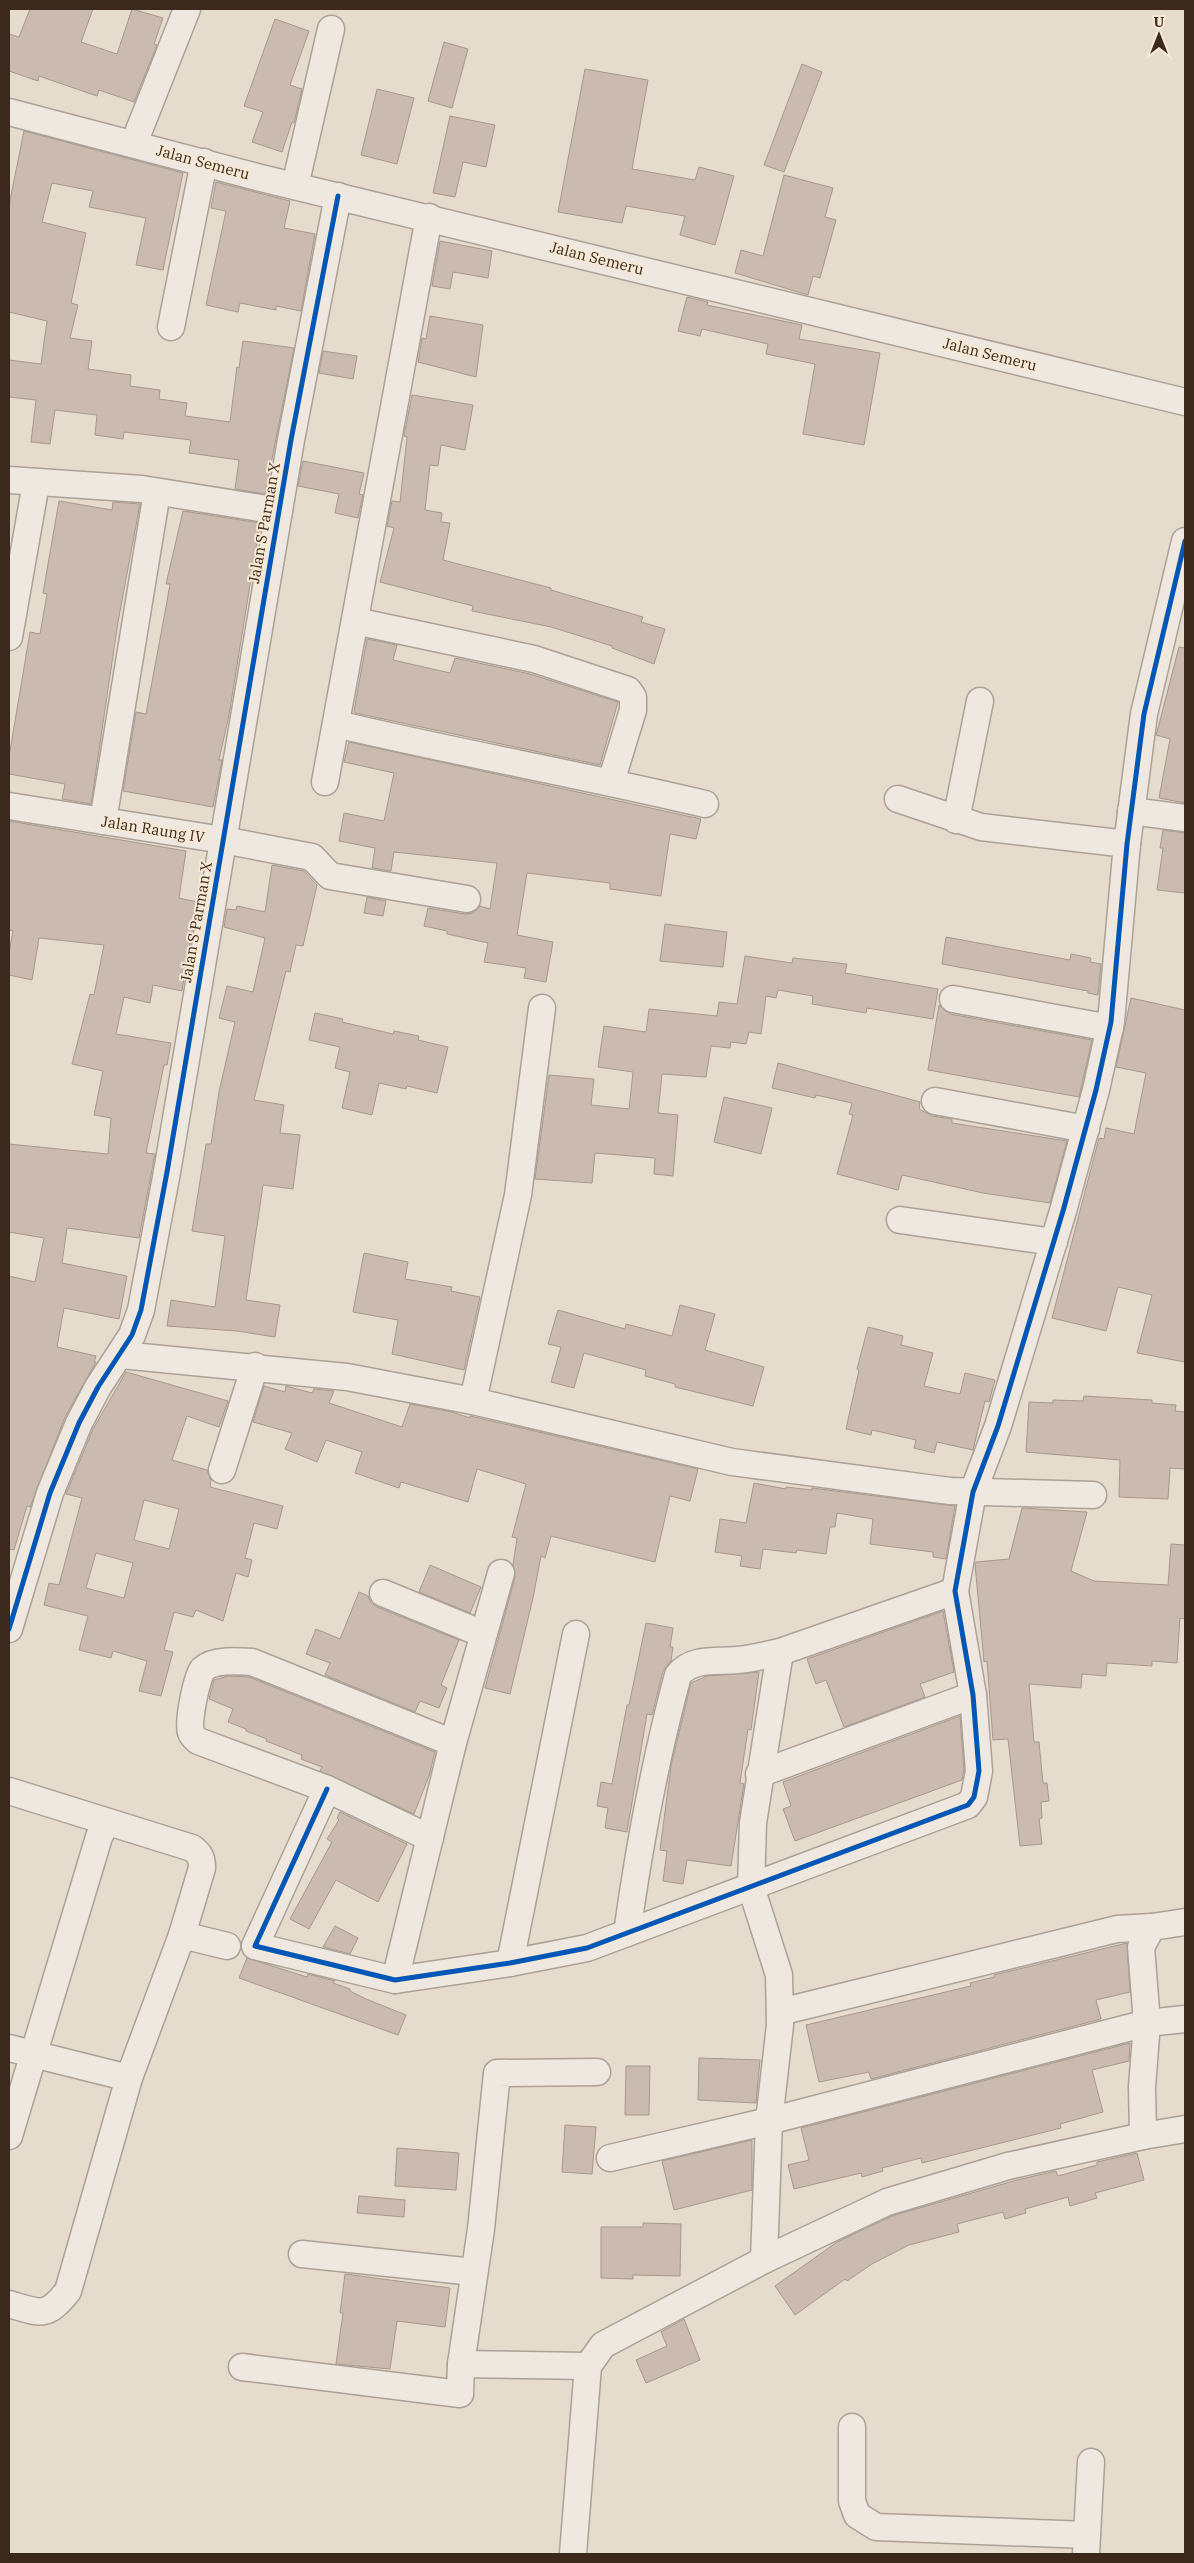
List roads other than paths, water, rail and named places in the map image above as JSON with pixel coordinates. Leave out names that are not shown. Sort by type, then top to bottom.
[{"type":"street","points":[[134,143],[187,9]]},
{"type":"street","points":[[296,186],[331,29]]},
{"type":"street","name":"Jalan Semeru","points":[[9,112],[296,186],[1185,402]]},
{"type":"street","points":[[170,327],[204,162]]},
{"type":"street","name":"Jalan S Parman X","points":[[9,1629],[54,1484],[79,1423],[98,1387],[121,1355],[132,1335],[141,1310],[167,1172],[279,512],[338,196]]},
{"type":"street","points":[[325,782],[428,218]]},
{"type":"street","points":[[9,480],[106,486],[158,492],[279,512]]},
{"type":"street","points":[[9,637],[36,482]]},
{"type":"street","points":[[102,821],[158,492]]},
{"type":"street","points":[[327,1789],[255,1946],[396,1980],[510,1963],[587,1948],[971,1803],[978,1786],[979,1770],[972,1695],[955,1591],[973,1492],[998,1426],[1054,1242],[1086,1129],[1110,1028],[1127,844],[1144,714],[1185,541]]},
{"type":"street","points":[[355,622],[534,659],[628,690],[633,698],[633,710],[611,782]]},
{"type":"street","points":[[956,820],[980,701]]},
{"type":"street","points":[[336,724],[446,750],[611,782],[705,804]]},
{"type":"street","points":[[898,799],[956,820],[1006,831],[1127,844]]},
{"type":"street","name":"Jalan Raung IV","points":[[9,806],[223,840],[312,857],[330,876],[467,899]]},
{"type":"street","points":[[1131,811],[1185,818]]},
{"type":"street","points":[[953,999],[1110,1028]]},
{"type":"street","points":[[473,1401],[518,1195],[542,1008]]},
{"type":"street","points":[[935,1101],[1086,1129]]},
{"type":"street","points":[[900,1220],[1054,1242]]},
{"type":"street","points":[[121,1355],[255,1366],[347,1377],[473,1401],[732,1462],[973,1492],[1093,1495]]},
{"type":"street","points":[[222,1470],[255,1366]]},
{"type":"street","points":[[396,1980],[453,1743],[501,1573]]},
{"type":"street","points":[[626,1933],[638,1857],[678,1675],[684,1667],[694,1663],[755,1658],[780,1652],[955,1591]]},
{"type":"street","points":[[383,1593],[484,1634]]},
{"type":"street","points":[[510,1963],[576,1634]]},
{"type":"street","points":[[764,2260],[769,2121],[780,2012],[779,1975],[751,1887],[753,1823],[759,1774],[780,1652]]},
{"type":"street","points":[[430,1838],[327,1789],[194,1737],[190,1731],[190,1720],[200,1675],[204,1668],[211,1664],[239,1660],[252,1662],[453,1743]]},
{"type":"street","points":[[759,1774],[972,1695]]},
{"type":"street","points":[[9,1791],[192,1848],[200,1854],[202,1868],[182,1935],[129,2078],[68,2291],[54,2308],[38,2313],[9,2304]]},
{"type":"street","points":[[9,2136],[99,1837],[106,1822]]},
{"type":"street","points":[[780,2012],[1117,1929],[1152,1927],[1185,1922]]},
{"type":"street","points":[[1143,2136],[1142,2087],[1147,2023],[1141,1947],[1152,1927]]},
{"type":"street","points":[[182,1935],[228,1946]]},
{"type":"street","points":[[610,2158],[769,2121],[1147,2023],[1185,2019]]},
{"type":"street","points":[[9,2048],[129,2078]]},
{"type":"street","points":[[242,2367],[460,2394],[461,2364],[481,2229],[496,2073],[597,2072]]},
{"type":"street","points":[[573,2554],[588,2366],[604,2345],[764,2260],[887,2202],[1008,2166],[1143,2136],[1185,2129]]},
{"type":"street","points":[[302,2254],[474,2272]]},
{"type":"street","points":[[461,2364],[588,2366]]},
{"type":"street","points":[[852,2427],[852,2501],[857,2515],[876,2527],[1087,2545],[1091,2462]]}]
